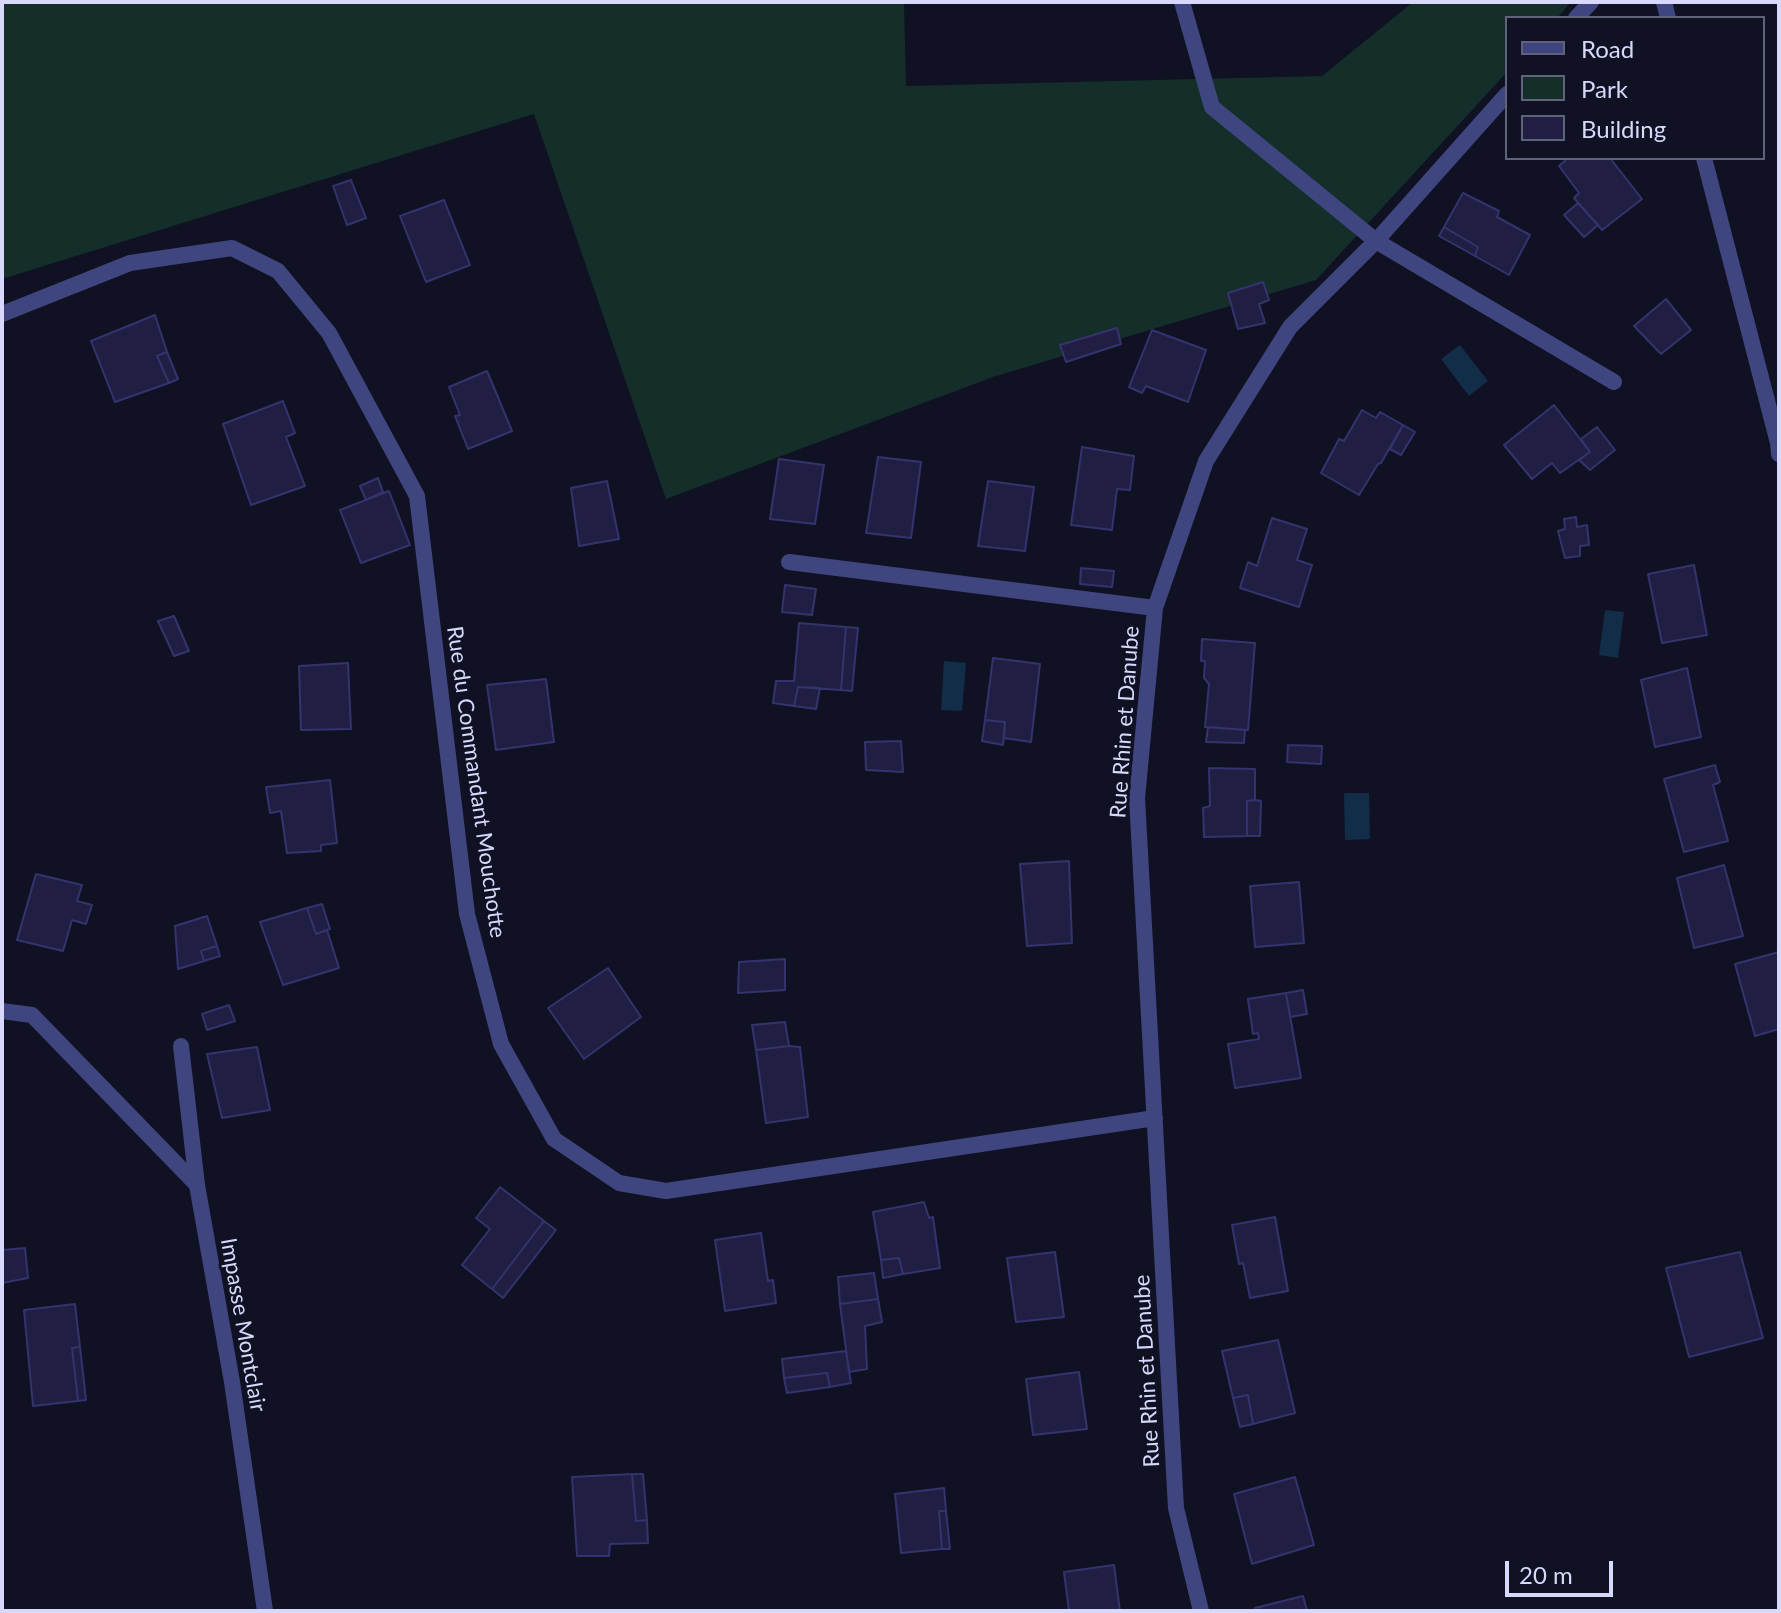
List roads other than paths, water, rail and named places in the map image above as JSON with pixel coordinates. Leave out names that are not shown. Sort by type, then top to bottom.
[{"type":"street","points":[[1182,2],[1212,107],[1376,241],[1614,382]]},
{"type":"street","name":"Rue Rhin et Danube","points":[[1201,1611],[1176,1508],[1137,798],[1155,608],[1206,461],[1290,327],[1376,241],[1505,96]]},
{"type":"street","points":[[1705,160],[1779,454]]},
{"type":"street","name":"Rue du Commandant Mouchotte","points":[[2,314],[130,263],[232,248],[278,271],[329,333],[417,496],[467,914],[501,1044],[554,1139],[619,1183],[666,1191],[1155,1118]]},
{"type":"street","points":[[789,562],[1155,608]]},
{"type":"street","points":[[2,1011],[32,1015],[197,1185]]},
{"type":"street","name":"Impasse Montclair","points":[[181,1046],[197,1185],[232,1382],[265,1611]]},
{"type":"water","points":[[1460,345],[1488,381],[1469,396],[1441,359]]},
{"type":"water","points":[[1605,610],[1624,612],[1618,658],[1599,655]]},
{"type":"water","points":[[944,661],[966,663],[962,711],[941,710]]},
{"type":"water","points":[[1344,793],[1369,793],[1370,839],[1345,840]]}]
